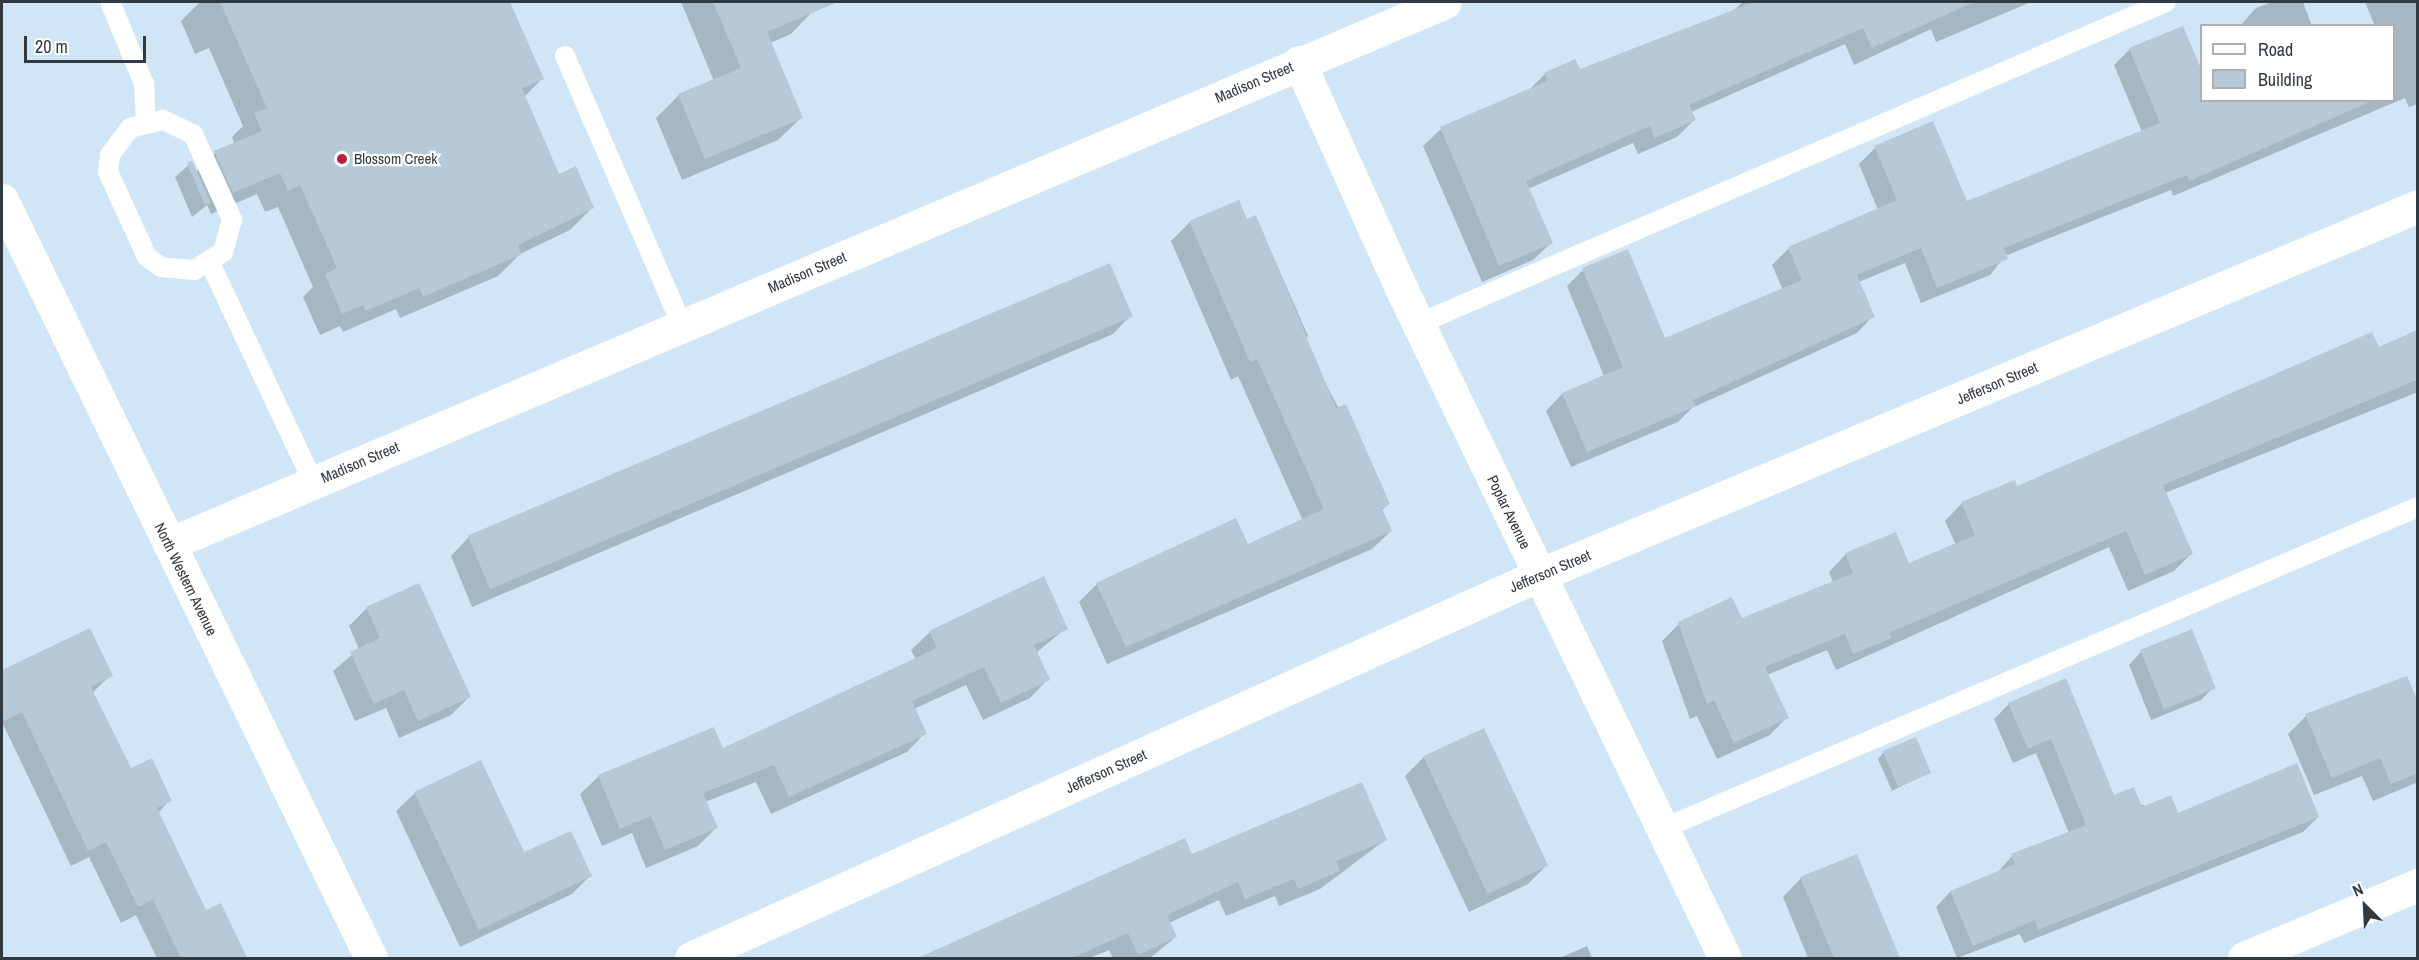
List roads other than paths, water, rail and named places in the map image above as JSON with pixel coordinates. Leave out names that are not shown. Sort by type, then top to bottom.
[{"type":"street","name":"Madison Street","points":[[169,544],[1299,62],[1445,2]]},
{"type":"street","name":"Poplar Avenue","points":[[1299,62],[1418,324],[1725,958]]},
{"type":"street","name":"North Western Avenue","points":[[2,200],[371,958]]},
{"type":"street","name":"Jefferson Street","points":[[691,958],[1539,575],[2418,206]]},
{"type":"street","points":[[2244,958],[2418,885]]},
{"type":"lane","points":[[1418,324],[2166,2]]},
{"type":"lane","points":[[111,4],[144,84],[146,121]]},
{"type":"lane","points":[[565,56],[682,325]]},
{"type":"lane","points":[[146,121],[171,122],[193,134],[215,177],[232,219],[226,244],[210,263],[194,270],[161,267],[147,256],[125,216],[108,172],[110,155],[130,128],[146,121]]},
{"type":"lane","points":[[210,263],[313,482]]},
{"type":"lane","points":[[1662,829],[2418,507]]},
{"type":"place","name":"Blossom Creek","points":[[342,159]]}]
